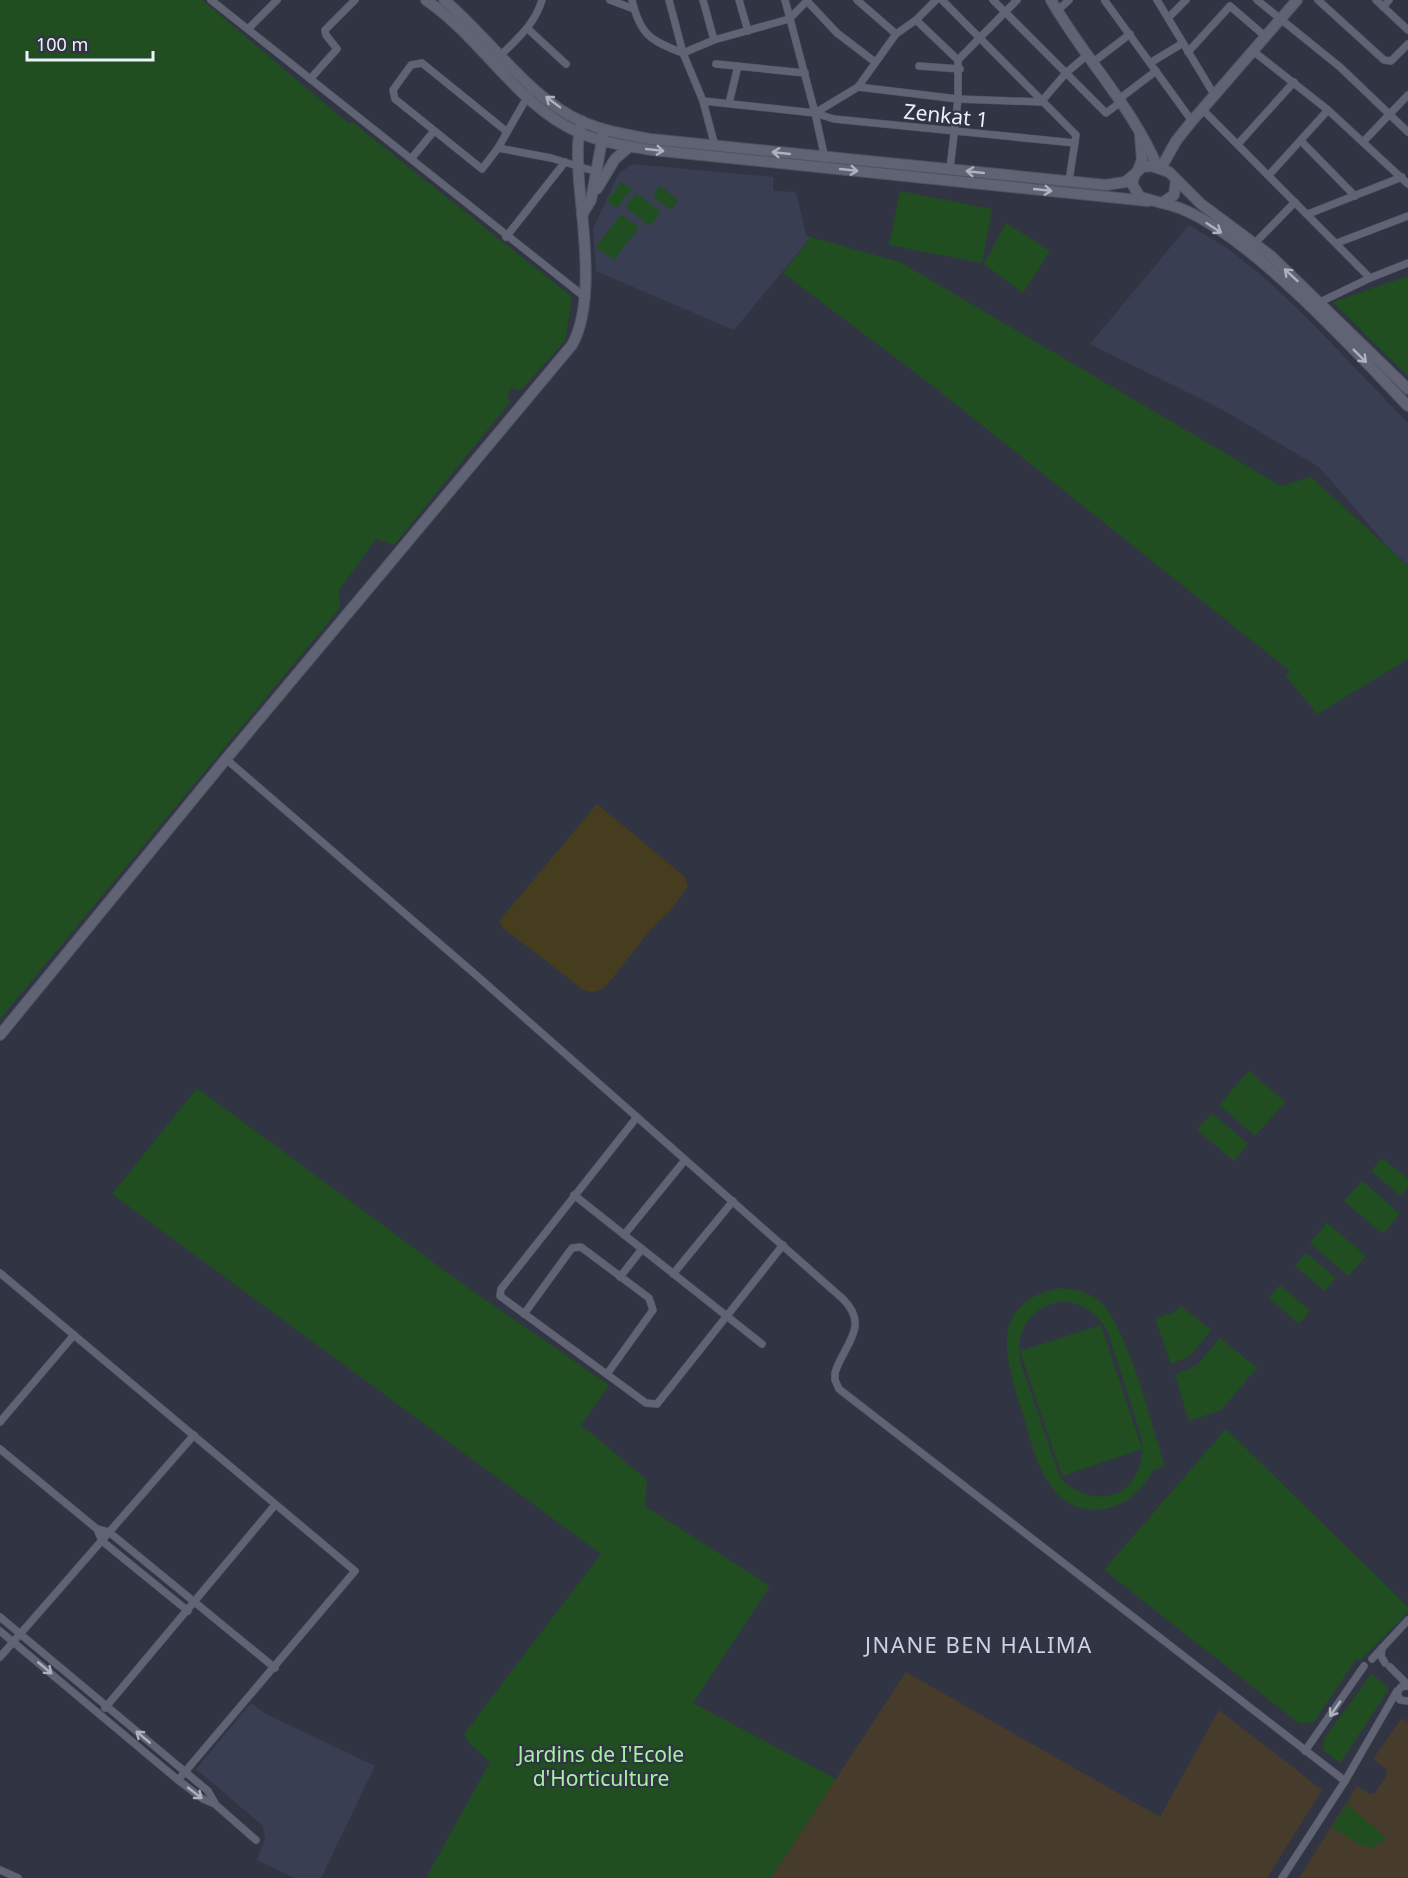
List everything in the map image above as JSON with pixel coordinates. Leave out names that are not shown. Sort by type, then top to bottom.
[{"type":"main road","points":[[426,0],[530,92],[580,127],[629,147],[1116,184],[1129,179],[1147,166],[1159,168],[1174,178],[1201,204],[1256,243],[1388,376],[1408,389]]},
{"type":"main road","points":[[444,0],[501,54],[530,92]]},
{"type":"main road","points":[[1051,0],[1089,60],[1139,128],[1159,168]]},
{"type":"main road","points":[[1159,168],[1192,121],[1298,0]]},
{"type":"main road","points":[[0,1035],[226,759],[572,345],[581,327],[586,298],[578,166],[580,127]]},
{"type":"main road","points":[[1139,128],[1142,160],[1136,172],[1133,189],[1148,201]]},
{"type":"main road","points":[[603,135],[715,146],[826,162],[1162,203],[1183,208],[1246,249],[1315,304]]},
{"type":"main road","points":[[582,216],[601,173],[603,135]]},
{"type":"main road","points":[[1146,139],[1160,146],[1176,141]]},
{"type":"main road","points":[[1162,203],[1174,195],[1176,141]]},
{"type":"main road","points":[[601,173],[629,147]]},
{"type":"main road","points":[[1388,376],[1408,406]]},
{"type":"street","points":[[248,29],[277,0]]},
{"type":"street","points":[[311,78],[338,49],[326,35],[325,30],[355,0]]},
{"type":"street","points":[[501,54],[528,29],[538,13],[542,0]]},
{"type":"street","points":[[610,0],[634,9]]},
{"type":"street","points":[[632,0],[641,27],[649,38],[683,52],[714,40],[789,19],[808,0],[837,33],[875,63]]},
{"type":"street","points":[[669,0],[683,52],[703,100],[715,146]]},
{"type":"street","points":[[704,0],[714,40]]},
{"type":"street","points":[[739,0],[748,31]]},
{"type":"street","points":[[785,0],[826,162]]},
{"type":"street","points":[[857,0],[896,34]]},
{"type":"street","points":[[815,113],[858,87],[896,34],[916,20],[936,0]]},
{"type":"street","points":[[993,0],[1106,113],[1156,71]]},
{"type":"street","points":[[958,60],[1017,0]]},
{"type":"street","points":[[1057,11],[1069,0]]},
{"type":"street","points":[[1157,0],[1215,96]]},
{"type":"street","points":[[1168,18],[1186,0]]},
{"type":"street","points":[[1257,0],[1280,21],[1340,67],[1408,132]]},
{"type":"street","points":[[1318,0],[1384,60],[1392,61],[1408,44]]},
{"type":"street","points":[[1376,0],[1408,30]]},
{"type":"street","points":[[1383,7],[1389,0]]},
{"type":"street","points":[[215,1],[506,237],[586,298]]},
{"type":"street","points":[[946,1],[1041,102],[1076,135],[1070,181]]},
{"type":"street","points":[[1106,1],[1192,121]]},
{"type":"street","points":[[1188,52],[1230,6],[1266,37]]},
{"type":"street","points":[[916,20],[958,60],[960,69],[958,99],[950,170]]},
{"type":"street","points":[[528,29],[566,64]]},
{"type":"street","points":[[1041,102],[1066,73],[1130,34]]},
{"type":"street","points":[[1150,63],[1183,43]]},
{"type":"street","points":[[1254,51],[1328,110],[1408,184]]},
{"type":"street","points":[[506,130],[422,63],[416,63],[393,90],[392,95],[482,169],[498,148],[506,130],[530,92]]},
{"type":"street","points":[[716,64],[805,73]]},
{"type":"street","points":[[729,103],[738,66]]},
{"type":"street","points":[[919,66],[960,69]]},
{"type":"street","points":[[1238,144],[1294,82]]},
{"type":"street","points":[[858,87],[958,99],[1041,102]]},
{"type":"street","points":[[1363,142],[1408,95]]},
{"type":"street","name":"Zenkat 1","points":[[703,100],[815,113],[834,119],[955,133],[1075,143]]},
{"type":"street","points":[[1203,110],[1370,278]]},
{"type":"street","points":[[1269,175],[1328,110]]},
{"type":"street","points":[[411,159],[434,131]]},
{"type":"street","points":[[1301,141],[1355,196]]},
{"type":"street","points":[[498,148],[566,162],[601,173]]},
{"type":"street","points":[[506,237],[566,162]]},
{"type":"street","points":[[1308,214],[1402,177]]},
{"type":"street","points":[[1256,243],[1295,202]]},
{"type":"street","points":[[1337,243],[1408,216]]},
{"type":"street","points":[[1315,304],[1408,263]]},
{"type":"street","points":[[226,759],[843,1299],[855,1316],[852,1338],[835,1372],[835,1380],[839,1389],[1345,1781]]},
{"type":"street","points":[[637,1118],[501,1289],[500,1296],[646,1403],[657,1404],[783,1245]]},
{"type":"street","points":[[624,1235],[685,1160]]},
{"type":"street","points":[[574,1196],[726,1318],[762,1344]]},
{"type":"street","points":[[673,1274],[733,1202]]},
{"type":"street","points":[[524,1314],[575,1247],[581,1247],[649,1298],[653,1310],[607,1374]]},
{"type":"street","points":[[620,1277],[642,1250]]},
{"type":"street","points":[[0,1273],[355,1571],[178,1780]]},
{"type":"street","points":[[0,1422],[74,1335]]},
{"type":"street","points":[[0,1657],[194,1436]]},
{"type":"street","points":[[0,1449],[97,1529],[109,1532],[275,1668]]},
{"type":"street","points":[[100,1714],[275,1505]]},
{"type":"street","points":[[97,1529],[102,1541],[188,1611]]},
{"type":"street","points":[[0,1617],[208,1791],[216,1805]]},
{"type":"street","points":[[1372,1659],[1408,1620]]},
{"type":"street","points":[[10,1625],[1,1634],[178,1780],[203,1799],[216,1805],[256,1840]]},
{"type":"street","points":[[1383,1646],[1381,1656],[1408,1686]]},
{"type":"street","points":[[1305,1751],[1364,1666]]},
{"type":"street","points":[[1282,1878],[1345,1781],[1397,1691],[1401,1687],[1408,1686]]},
{"type":"street","points":[[1386,1713],[1406,1702],[1397,1696],[1397,1691]]},
{"type":"street","points":[[0,1870],[18,1878]]},
{"type":"shaded area","points":[[633,164],[773,177],[773,191],[796,192],[806,235],[811,237],[734,330],[596,271],[593,229],[619,173]]},
{"type":"shaded area","points":[[1189,225],[1227,248],[1266,279],[1408,423],[1408,565],[1390,549],[1319,467],[1223,410],[1090,344]]},
{"type":"shaded area","points":[[906,1672],[1160,1817],[1219,1710],[1322,1790],[1267,1878],[771,1878]]},
{"type":"shaded area","points":[[251,1703],[266,1714],[375,1766],[321,1878],[294,1878],[257,1860],[265,1840],[263,1826],[196,1769]]},
{"type":"shaded area","points":[[1402,1718],[1408,1722],[1408,1878],[1299,1878],[1357,1786],[1369,1794],[1375,1793],[1387,1775],[1387,1770],[1373,1759]]},
{"type":"green space","points":[[0,0],[202,0],[349,124],[352,122],[572,297],[565,341],[520,391],[512,388],[507,394],[510,402],[394,545],[376,539],[339,590],[340,608],[0,1019]]},
{"type":"green space","points":[[621,182],[632,189],[617,208],[607,201]]},
{"type":"green space","points":[[660,186],[678,200],[671,210],[652,196]]},
{"type":"green space","points":[[900,191],[992,209],[982,263],[889,245]]},
{"type":"green space","points":[[636,193],[661,212],[650,226],[625,207]]},
{"type":"green space","points":[[621,214],[639,227],[614,260],[596,247]]},
{"type":"green space","points":[[1006,223],[1050,251],[1023,293],[984,264]]},
{"type":"green space","points":[[811,237],[900,262],[1281,486],[1311,477],[1408,566],[1408,659],[1317,714],[1286,676],[1290,671],[938,390],[783,273]]},
{"type":"green space","points":[[1408,276],[1408,376],[1333,302]]},
{"type":"green space","points":[[1249,1071],[1285,1102],[1255,1136],[1219,1105]]},
{"type":"green space","name":"Jardins de I'Ecole d'Horticulture","points":[[197,1088],[464,1285],[609,1385],[581,1425],[647,1480],[645,1506],[770,1586],[693,1703],[836,1779],[771,1878],[426,1878],[490,1762],[470,1744],[464,1734],[601,1554],[112,1194]]},
{"type":"green space","points":[[1212,1113],[1248,1144],[1234,1161],[1197,1130]]},
{"type":"green space","points":[[1382,1158],[1408,1179],[1408,1188],[1401,1196],[1371,1171]]},
{"type":"green space","points":[[1362,1181],[1400,1214],[1383,1234],[1344,1201]]},
{"type":"green space","points":[[1327,1223],[1366,1256],[1348,1276],[1310,1243]]},
{"type":"green space","points":[[1306,1253],[1336,1278],[1325,1291],[1295,1266]]},
{"type":"green space","points":[[1280,1285],[1310,1311],[1299,1324],[1269,1298]]},
{"type":"green space","points":[[1063,1288],[1094,1297],[1109,1312],[1129,1352],[1165,1466],[1153,1470],[1131,1497],[1118,1505],[1088,1510],[1074,1505],[1060,1496],[1048,1482],[1036,1458],[1011,1373],[1007,1354],[1007,1335],[1012,1319],[1022,1305],[1038,1295]],"holes":[[[1064,1301],[1090,1311],[1108,1332],[1141,1436],[1142,1455],[1138,1471],[1130,1483],[1119,1492],[1105,1496],[1075,1490],[1060,1478],[1020,1361],[1020,1338],[1028,1320],[1034,1313],[1052,1304]]]},
{"type":"green space","points":[[1181,1306],[1211,1330],[1190,1356],[1171,1364],[1155,1318],[1174,1312]]},
{"type":"green space","points":[[1101,1325],[1142,1449],[1062,1476],[1020,1351]]},
{"type":"green space","points":[[1220,1338],[1257,1368],[1221,1410],[1189,1421],[1175,1375],[1197,1365]]},
{"type":"green space","points":[[1226,1429],[1408,1607],[1408,1612],[1360,1660],[1356,1659],[1314,1722],[1300,1724],[1104,1570]]},
{"type":"green space","points":[[1372,1673],[1389,1689],[1340,1763],[1323,1750],[1324,1739]]},
{"type":"green space","points":[[1352,1795],[1348,1805],[1386,1838],[1383,1843],[1379,1841],[1374,1850],[1367,1845],[1364,1847],[1332,1828]]},
{"type":"sand","points":[[597,804],[684,876],[688,886],[670,911],[651,929],[607,985],[592,992],[582,989],[503,928],[499,921]]},
{"type":"district","name":"JNANE BEN HALIMA","points":[[979,1644]]}]
